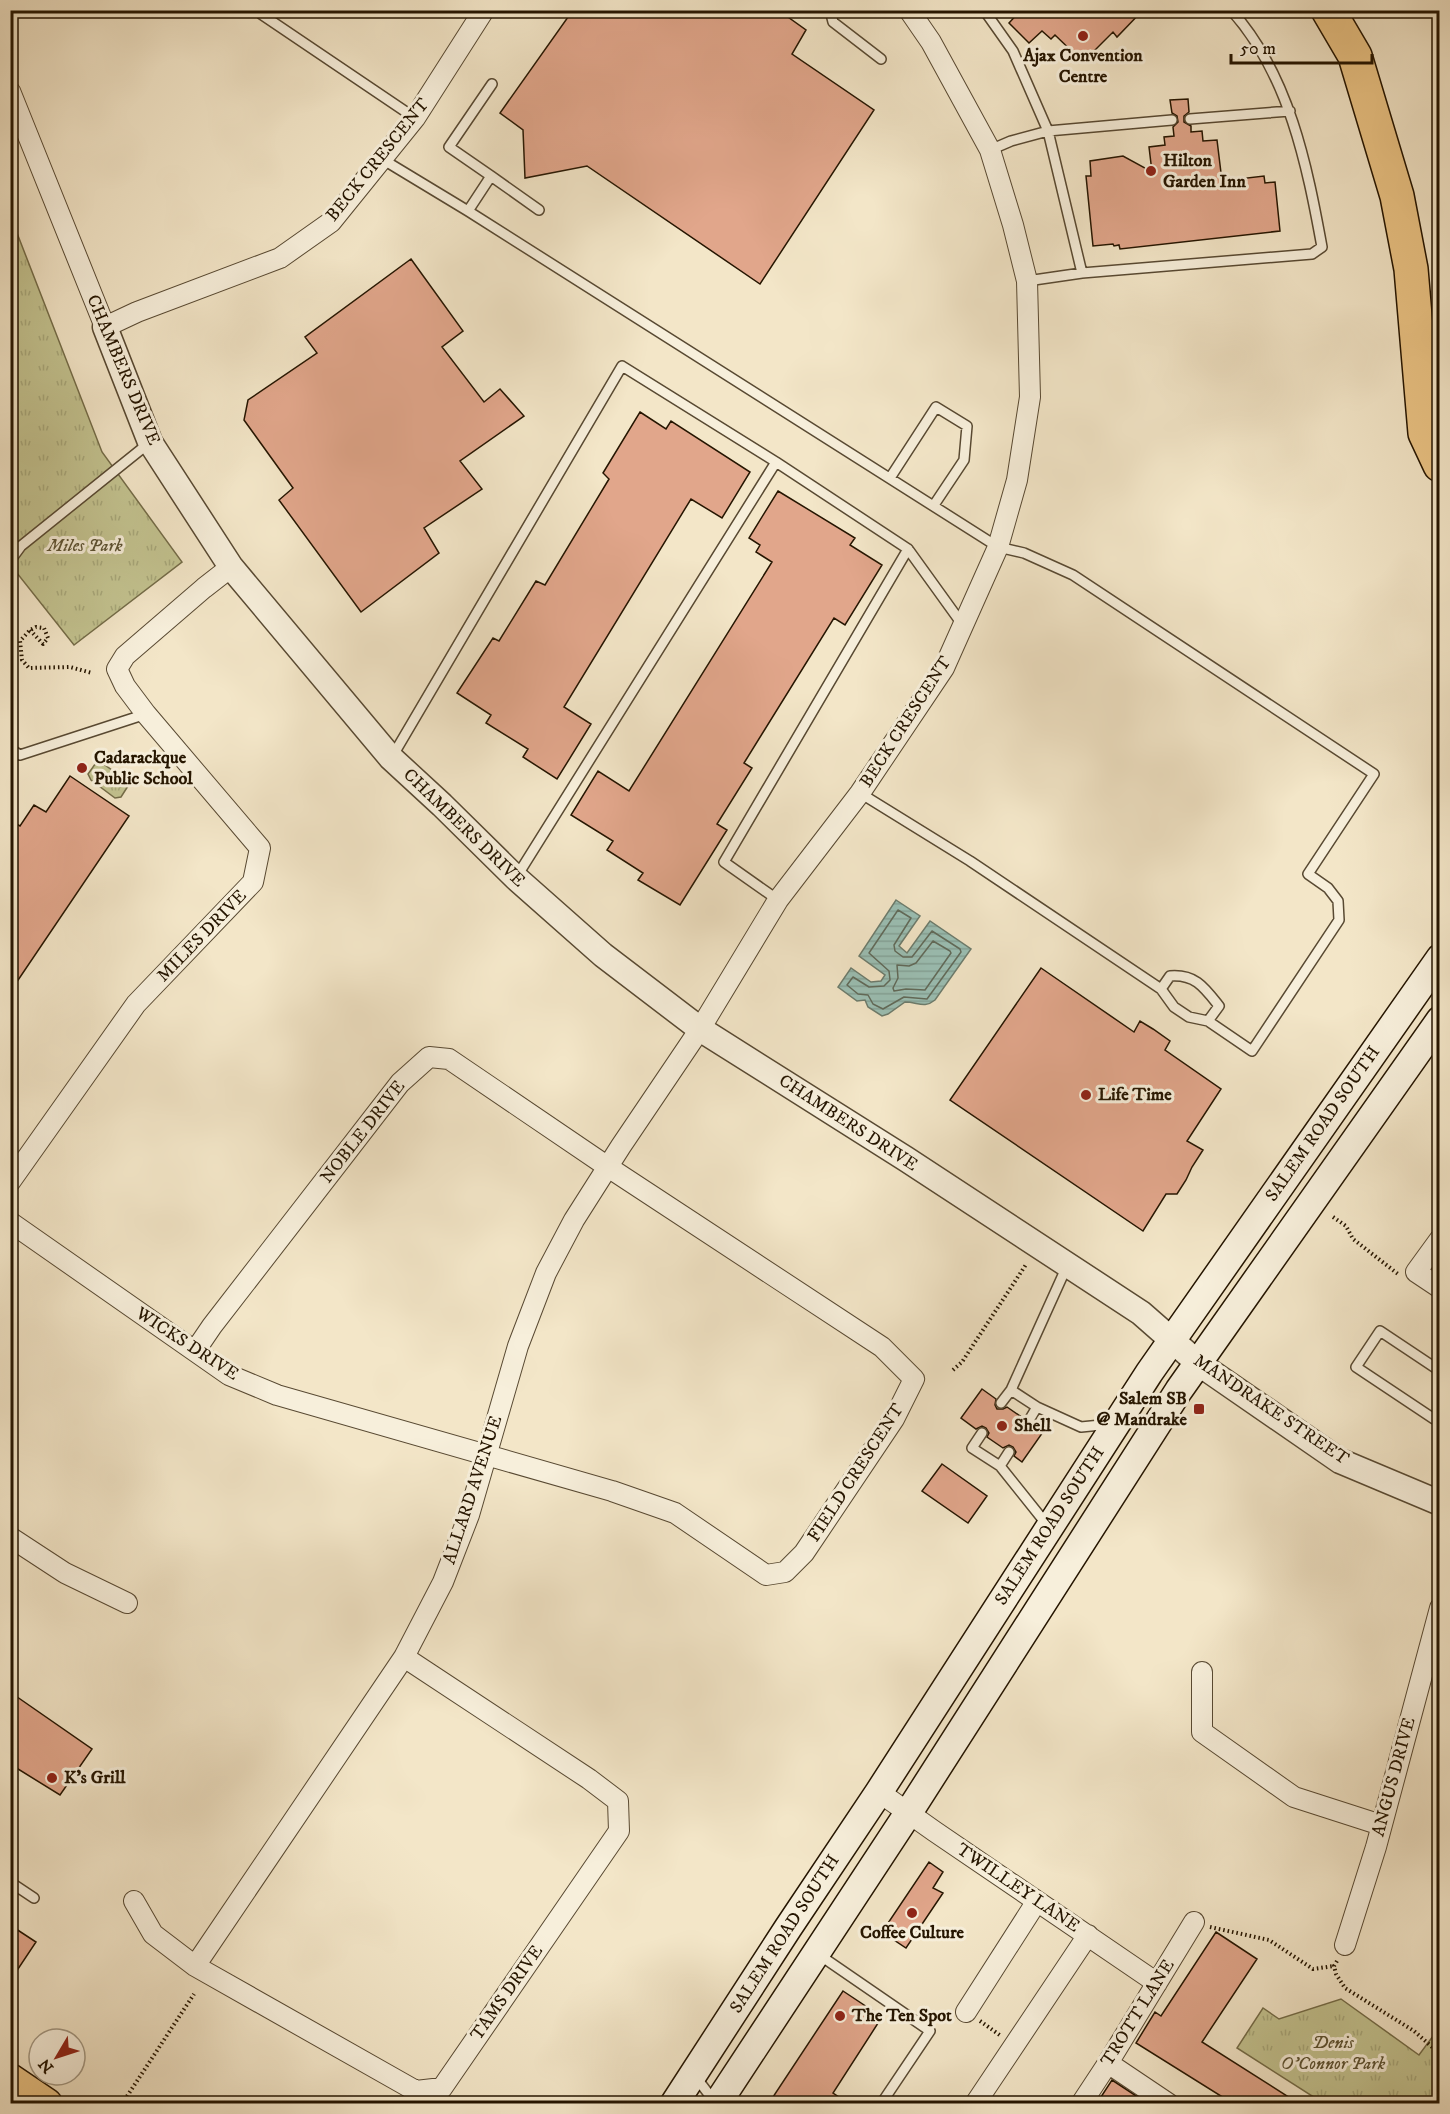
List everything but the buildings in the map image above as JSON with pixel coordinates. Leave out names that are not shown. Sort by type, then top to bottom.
[{"type":"highway","points":[[1328,10],[1355,56],[1396,196],[1411,269],[1425,434],[1440,465]]},
{"type":"main road","name":"SALEM ROAD SOUTH","points":[[674,2103],[879,1792],[1117,1423],[1440,958]]},
{"type":"main road","name":"SALEM ROAD SOUTH","points":[[716,2103],[909,1812],[1179,1390],[1440,1020]]},
{"type":"main road","points":[[10,2079],[47,2103]]},
{"type":"street","name":"BECK CRESCENT","points":[[105,327],[137,312],[280,258],[331,222],[415,118],[484,10]]},
{"type":"street","name":"BECK CRESCENT","points":[[700,1029],[778,900],[860,793],[944,668],[998,547],[1017,480],[1030,397],[1027,281],[990,150],[931,42],[909,10]]},
{"type":"street","name":"CHAMBERS DRIVE","points":[[10,91],[150,442],[231,567],[391,758],[516,878],[603,955],[700,1029],[906,1159],[1141,1313],[1172,1341]]},
{"type":"street","name":"MILES DRIVE","points":[[10,1182],[136,1004],[253,882],[260,849],[146,714],[124,686],[117,669],[125,656],[231,567]]},
{"type":"street","name":"ALLARD AVENUE","points":[[195,1966],[404,1657],[443,1582],[469,1515],[519,1346],[546,1273],[574,1220],[700,1029]]},
{"type":"street","name":"NOBLE DRIVE","points":[[195,1352],[219,1317],[400,1083],[429,1057],[449,1059],[608,1167]]},
{"type":"street","name":"FIELD CRESCENT","points":[[486,1454],[612,1491],[675,1513],[766,1575],[785,1572],[804,1553],[894,1419],[914,1379],[882,1347],[608,1167]]},
{"type":"street","name":"WICKS DRIVE","points":[[10,1222],[229,1375],[278,1395],[486,1454]]},
{"type":"street","points":[[1440,1239],[1416,1272],[1440,1287]]},
{"type":"street","name":"MANDRAKE STREET","points":[[1172,1341],[1198,1363],[1340,1461],[1440,1503]]},
{"type":"street","points":[[10,1538],[65,1573],[127,1604]]},
{"type":"street","name":"ANGUS DRIVE","points":[[1345,1945],[1381,1825],[1440,1608]]},
{"type":"street","name":"TAMS DRIVE","points":[[134,1901],[153,1934],[195,1966],[416,2091],[442,2088],[619,1831],[618,1801],[589,1779],[404,1657]]},
{"type":"street","points":[[1202,1672],[1202,1732],[1294,1797],[1381,1825]]},
{"type":"street","name":"TWILLEY LANE","points":[[879,1792],[1157,1983]]},
{"type":"street","points":[[966,2012],[1037,1901]]},
{"type":"street","name":"TROTT LANE","points":[[1081,2103],[1194,1922]]},
{"type":"street","points":[[975,2103],[1088,1935]]},
{"type":"street","points":[[1108,2063],[1169,2103]]},
{"type":"lane","points":[[830,10],[833,22],[881,59]]},
{"type":"lane","points":[[984,10],[1013,51],[1048,131],[1082,273]]},
{"type":"lane","points":[[1027,281],[1082,273],[1312,254],[1322,247],[1312,194],[1290,111],[1269,65],[1246,27],[1231,10]]},
{"type":"lane","points":[[260,12],[415,118]]},
{"type":"lane","points":[[492,84],[449,147],[539,210]]},
{"type":"lane","points":[[1190,119],[1290,111]]},
{"type":"lane","points":[[990,150],[1011,141],[1048,131],[1172,120]]},
{"type":"lane","points":[[382,159],[468,211],[998,547],[1024,554],[1073,574],[1374,774],[1308,874],[1328,888],[1338,901],[1339,920],[1252,1051],[1208,1022],[1189,1017],[1174,1006],[1161,989],[970,861],[860,793]]},
{"type":"lane","points":[[468,211],[491,176]]},
{"type":"lane","points":[[391,758],[622,366],[776,462],[908,549],[964,626]]},
{"type":"lane","points":[[890,478],[936,407],[952,416],[967,426],[964,460],[934,505]]},
{"type":"lane","points":[[10,561],[21,546],[150,442]]},
{"type":"lane","points":[[516,878],[776,462]]},
{"type":"lane","points":[[778,900],[724,862],[908,549]]},
{"type":"lane","points":[[10,749],[20,755],[146,714]]},
{"type":"lane","points":[[1161,989],[1170,976],[1183,975],[1194,980],[1219,1006],[1208,1022]]},
{"type":"lane","points":[[1001,1403],[1011,1390],[1068,1265]]},
{"type":"lane","points":[[1440,1371],[1380,1331],[1356,1367],[1434,1419],[1440,1411]]},
{"type":"lane","points":[[1011,1390],[1037,1407],[1081,1427],[1117,1423]]},
{"type":"lane","points":[[1028,1422],[1037,1407]]},
{"type":"lane","points":[[982,1433],[972,1448],[1000,1466],[1049,1528]]},
{"type":"lane","points":[[1000,1466],[1009,1452]]},
{"type":"lane","points":[[10,1882],[34,1899]]},
{"type":"lane","points":[[816,1952],[930,2031],[881,2103]]},
{"type":"lane","points":[[693,2074],[716,2103]]},
{"type":"path","points":[[30,630],[43,644],[48,638],[44,628],[36,627],[30,630],[20,641],[22,660],[29,668],[70,667],[92,673]]},
{"type":"path","points":[[1333,1217],[1346,1226],[1353,1239],[1401,1276]]},
{"type":"path","points":[[953,1370],[962,1362],[1039,1246]]},
{"type":"path","points":[[1194,1922],[1269,1940],[1313,1969],[1334,1966]]},
{"type":"path","points":[[1345,1945],[1334,1966],[1345,1988],[1414,2031],[1440,2054]]},
{"type":"path","points":[[122,2103],[194,1994]]},
{"type":"path","points":[[966,2012],[1014,2044]]},
{"type":"green space","name":"Miles Park","points":[[10,215],[102,452],[182,562],[74,645],[17,573],[11,583]]},
{"type":"green space","points":[[98,760],[127,781],[128,786],[121,797],[115,798],[91,780],[88,774]]},
{"type":"green space","name":"Denis O'Connor Park","points":[[1341,1999],[1419,2055],[1439,2028],[1439,2103],[1323,2103],[1237,2048],[1263,2008],[1279,2019]]},
{"type":"water","points":[[896,900],[920,916],[899,946],[907,953],[930,921],[971,949],[935,1000],[924,1005],[905,1002],[882,1016],[868,1007],[865,1000],[857,1001],[838,987],[851,968],[871,982],[881,981],[885,975],[859,956]]},
{"type":"place","name":"Ajax Convention Centre","points":[[1083,36]]},
{"type":"place","name":"Hilton Garden Inn","points":[[1151,171]]},
{"type":"place","name":"Cadarackque Public School","points":[[82,768]]},
{"type":"place","name":"Life Time","points":[[1086,1095]]},
{"type":"place","name":"Salem SB @ Mandrake","points":[[1199,1409]]},
{"type":"place","name":"Shell","points":[[1002,1426]]},
{"type":"place","name":"K's Grill","points":[[52,1778]]},
{"type":"place","name":"Coffee Culture","points":[[912,1913]]},
{"type":"place","name":"The Ten Spot","points":[[840,2016]]}]
